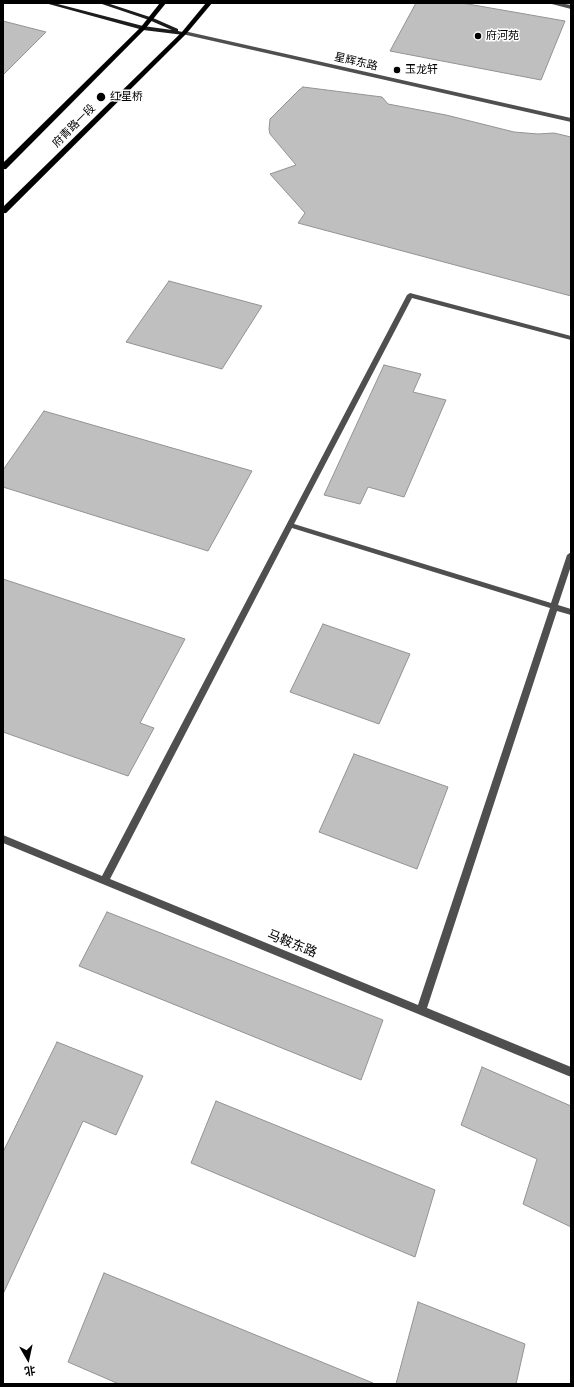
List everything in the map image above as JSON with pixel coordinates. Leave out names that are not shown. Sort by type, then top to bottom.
[{"type":"main road","points":[[48,3],[143,28],[184,33]]},
{"type":"main road","points":[[102,3],[151,19],[184,33]]},
{"type":"main road","name":"府青路一段","points":[[3,167],[143,28],[163,3]]},
{"type":"main road","name":"府青路一段","points":[[3,211],[184,33],[209,3]]},
{"type":"street","points":[[551,3],[571,7]]},
{"type":"street","name":"星辉东路","points":[[184,33],[571,120]]},
{"type":"street","points":[[104,881],[410,295],[571,338]]},
{"type":"street","points":[[290,525],[571,612]]},
{"type":"street","points":[[421,1011],[571,555]]},
{"type":"street","name":"马鞍东路","points":[[3,839],[571,1072]]},
{"type":"building","name":"府河苑","points":[[416,3],[462,3],[565,21],[541,80],[390,51]]},
{"type":"building","points":[[3,21],[46,32],[3,75]]},
{"type":"building","points":[[303,87],[382,97],[388,104],[446,115],[514,132],[538,134],[554,133],[571,137],[571,296],[298,223],[305,213],[270,174],[296,165],[270,134],[269,129],[270,119]]},
{"type":"building","points":[[169,281],[262,306],[222,369],[126,342]]},
{"type":"building","points":[[384,365],[421,374],[413,392],[446,400],[404,497],[368,487],[360,504],[324,495]]},
{"type":"building","points":[[44,411],[252,471],[208,551],[3,487],[3,470]]},
{"type":"building","points":[[3,579],[185,639],[140,723],[154,728],[128,776],[3,732]]},
{"type":"building","points":[[323,624],[410,654],[379,724],[290,692]]},
{"type":"building","points":[[354,754],[448,787],[417,869],[319,832]]},
{"type":"building","points":[[107,912],[383,1020],[361,1080],[79,966]]},
{"type":"building","points":[[57,1042],[143,1076],[116,1135],[83,1121],[3,1294],[3,1152]]},
{"type":"building","points":[[482,1067],[571,1106],[571,1227],[523,1204],[537,1159],[461,1125]]},
{"type":"building","points":[[216,1101],[435,1190],[415,1257],[191,1163]]},
{"type":"building","points":[[104,1273],[373,1384],[119,1384],[68,1362]]},
{"type":"building","points":[[418,1302],[525,1344],[516,1384],[396,1384]]},
{"type":"place","name":"府河苑","points":[[478,36]]},
{"type":"place","name":"玉龙轩","points":[[397,70]]},
{"type":"place","name":"红星桥","points":[[101,97]]}]
